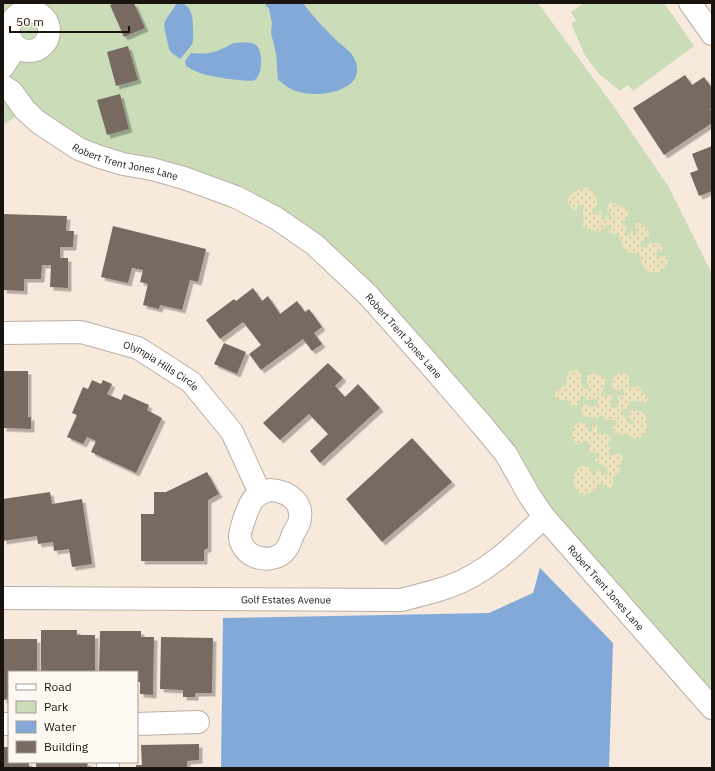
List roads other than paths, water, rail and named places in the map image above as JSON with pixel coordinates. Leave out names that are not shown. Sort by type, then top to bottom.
[{"type":"street","points":[[690,3],[712,34]]},
{"type":"street","points":[[25,11],[32,11],[44,17],[48,23],[49,36],[42,48],[29,52],[16,48],[8,36],[8,16],[25,11]]},
{"type":"street","points":[[3,81],[16,48]]},
{"type":"street","name":"Robert Trent Jones Lane","points":[[3,81],[25,110],[38,122],[79,149],[123,164],[152,169],[184,178],[236,197],[276,218],[314,245],[368,295],[482,425],[506,454],[529,495],[544,517],[712,708]]},
{"type":"street","name":"Olympia Hills Circle","points":[[3,333],[81,332],[138,348],[191,382],[232,432],[260,493]]},
{"type":"street","name":"Golf Estates Avenue","points":[[3,598],[401,600],[449,587],[481,572],[510,550],[544,517]]},
{"type":"street","points":[[138,724],[198,722]]},
{"type":"water","points":[[177,3],[186,5],[189,8],[192,15],[193,24],[192,44],[180,59],[169,49],[164,26],[165,21]]},
{"type":"water","points":[[264,3],[303,3],[324,28],[352,55],[355,60],[357,71],[355,79],[339,90],[318,94],[308,94],[296,91],[278,80],[276,53],[271,33],[272,23],[269,9]]},
{"type":"water","points":[[234,43],[251,43],[256,45],[258,48],[261,57],[261,68],[258,77],[255,80],[238,80],[211,76],[200,73],[186,66],[185,61],[191,53],[204,54],[213,52]]},
{"type":"water","points":[[540,568],[613,643],[609,768],[221,768],[223,618],[489,613],[533,593]]}]
